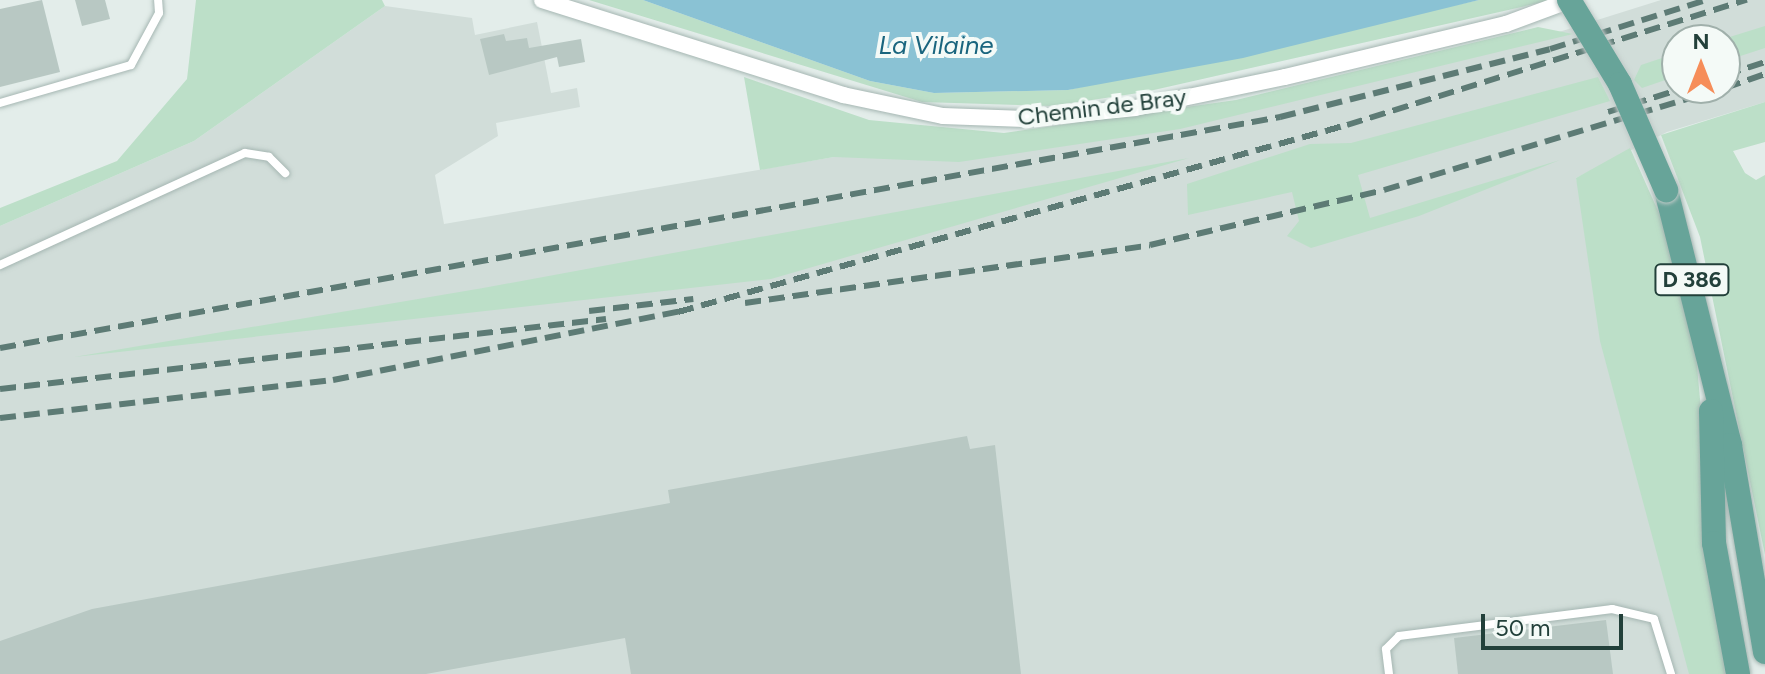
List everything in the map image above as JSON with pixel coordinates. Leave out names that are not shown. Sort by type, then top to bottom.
[{"type":"main road","name":"D 386","points":[[1570,0],[1620,84],[1666,190],[1711,372]]},
{"type":"main road","points":[[1711,372],[1765,652]]},
{"type":"main road","points":[[1711,372],[1714,543],[1738,674]]},
{"type":"street","name":"Chemin de Bray","points":[[542,0],[843,95],[943,116],[1025,119],[1135,108],[1285,77],[1506,24],[1570,0]]},
{"type":"lane","points":[[0,103],[131,65],[159,13],[158,0]]},
{"type":"lane","points":[[0,265],[245,153],[269,157],[285,173]]},
{"type":"lane","points":[[1389,674],[1386,649],[1399,636],[1612,609],[1654,619],[1671,674]]},
{"type":"shaded area","points":[[1661,0],[1765,0],[1765,102],[1667,132],[1576,178],[1710,674],[0,674],[0,226],[194,141],[385,6],[472,18],[475,35],[537,22],[551,93],[577,88],[580,107],[496,123],[498,136],[435,175],[444,224],[834,157],[924,157],[1002,140],[1192,119],[1559,32]]},
{"type":"green space","points":[[196,0],[382,0],[385,6],[194,141],[0,226],[0,208],[117,161],[187,79]]},
{"type":"green space","points":[[589,0],[643,0],[870,81],[934,93],[1068,90],[1479,0],[1552,0],[1145,92],[1052,106],[922,102]]},
{"type":"green space","points":[[1765,26],[1765,48],[1741,56],[1741,33]]},
{"type":"green space","points":[[1538,27],[1573,34],[1180,129],[959,162],[834,157],[760,170],[744,77],[869,120],[1004,133],[1236,100]]},
{"type":"green space","points":[[1661,58],[1661,81],[1642,88],[1634,80],[1641,65]]},
{"type":"green space","points":[[1598,77],[1610,101],[1358,175],[1370,218],[1560,160],[1419,216],[1311,248],[1287,236],[1299,221],[1292,192],[1188,215],[1187,184],[1310,144],[1351,143]]},
{"type":"green space","points":[[1765,102],[1765,142],[1733,151],[1745,173],[1756,180],[1765,175],[1765,555],[1700,237],[1661,135]]},
{"type":"green space","points":[[1630,148],[1667,231],[1696,355],[1725,674],[1689,674],[1600,341],[1576,178]]},
{"type":"green space","points":[[1189,158],[771,279],[74,357],[483,288]]},
{"type":"water","name":"La Vilaine","points":[[643,0],[1479,0],[1243,58],[1068,90],[934,93],[870,81]]},
{"type":"building","points":[[42,0],[60,72],[0,87],[0,9]]},
{"type":"building","points":[[75,0],[105,0],[110,19],[82,26]]},
{"type":"building","points":[[504,34],[506,41],[527,38],[529,48],[581,39],[585,62],[559,67],[557,57],[489,75],[480,39]]},
{"type":"building","points":[[967,436],[970,449],[995,445],[1021,674],[631,674],[625,638],[426,674],[0,674],[0,641],[92,609],[670,503],[668,490]]},
{"type":"building","points":[[1606,620],[1613,674],[1458,674],[1454,638]]},
{"type":"railway","points":[[0,348],[1280,117],[1550,49],[1706,0]]},
{"type":"railway","points":[[0,418],[333,380],[678,312],[1347,125],[1747,0]]},
{"type":"railway","points":[[1741,70],[1765,62]]},
{"type":"railway","points":[[1741,82],[1765,74]]},
{"type":"railway","points":[[1608,112],[1661,95]]},
{"type":"railway","points":[[745,303],[1150,245],[1384,190],[1671,104]]},
{"type":"railway","points":[[589,311],[693,299]]},
{"type":"railway","points":[[0,389],[606,319]]}]
